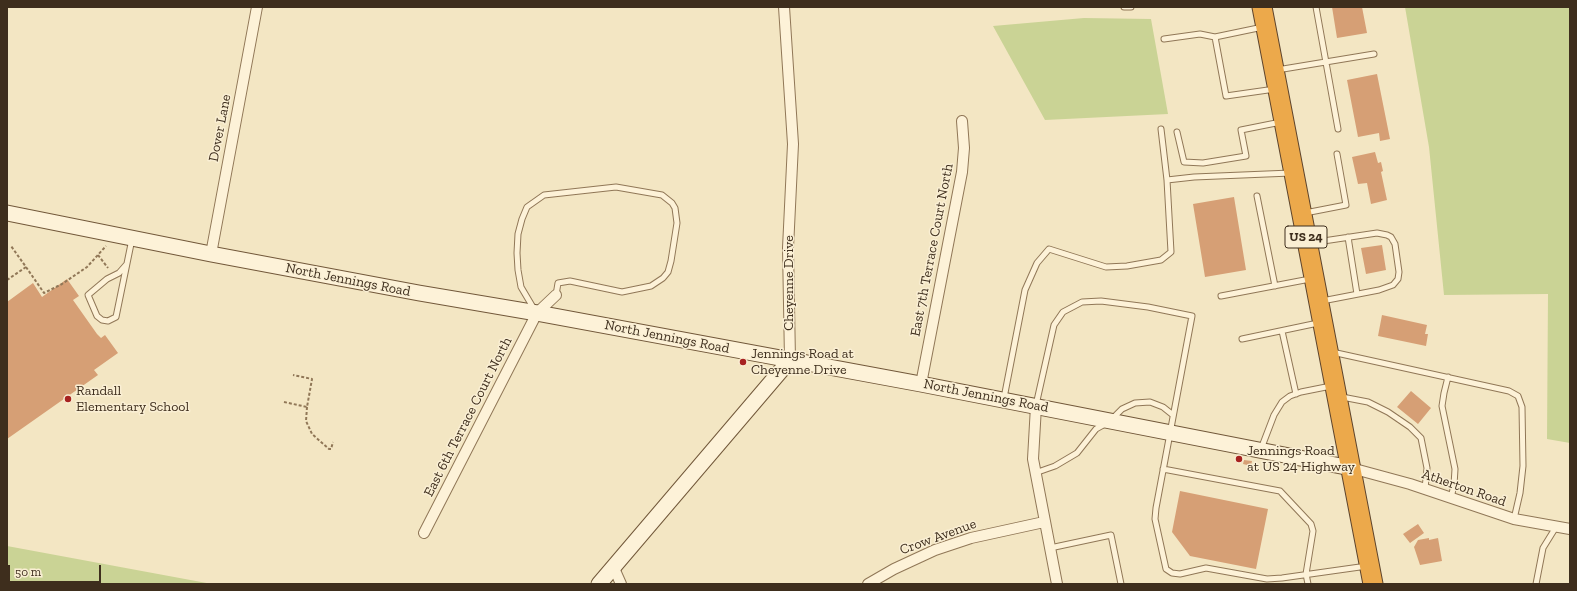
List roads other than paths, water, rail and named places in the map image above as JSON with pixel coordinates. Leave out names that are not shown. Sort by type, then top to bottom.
[{"type":"highway","name":"US 24","points":[[1262,7],[1320,301],[1373,584]]},
{"type":"street","name":"Dover Lane","points":[[211,254],[257,7]]},
{"type":"street","name":"Cheyenne Drive","points":[[784,7],[793,144],[788,248],[790,360]]},
{"type":"street","name":"East 7th Terrace Court North","points":[[921,384],[962,172],[964,148],[962,121]]},
{"type":"street","name":"North Jennings Road","points":[[7,213],[211,254],[1111,420],[1351,468]]},
{"type":"street","name":"East 6th Terrace Court North","points":[[424,533],[537,313],[556,295]]},
{"type":"street","points":[[599,584],[790,360]]},
{"type":"street","points":[[1036,406],[1033,459],[1057,584]]},
{"type":"street","name":"Atherton Road","points":[[1351,468],[1425,489],[1514,519],[1570,530]]},
{"type":"street","name":"Crow Avenue","points":[[868,584],[894,569],[935,550],[971,538],[1044,522]]},
{"type":"street","points":[[613,566],[622,584]]},
{"type":"lane","points":[[1124,7],[1130,7]]},
{"type":"lane","points":[[1316,7],[1338,129]]},
{"type":"lane","points":[[1164,39],[1200,34],[1215,37],[1266,26]]},
{"type":"lane","points":[[1215,37],[1226,96],[1326,62],[1374,54]]},
{"type":"lane","points":[[1177,132],[1184,162],[1203,163],[1246,156],[1241,130],[1284,121]]},
{"type":"lane","points":[[1004,400],[1025,290],[1037,262],[1049,249],[1106,267],[1127,266],[1161,260],[1171,252],[1168,180],[1161,129]]},
{"type":"lane","points":[[1302,214],[1346,205],[1337,154]]},
{"type":"lane","points":[[1168,180],[1194,176],[1294,173]]},
{"type":"lane","points":[[537,313],[521,287],[518,270],[518,234],[527,207],[544,195],[616,186],[662,195],[672,203],[675,208],[677,223],[671,261],[668,272],[663,278],[651,286],[622,292],[570,281],[558,283],[556,295]]},
{"type":"lane","points":[[1257,196],[1275,286]]},
{"type":"lane","points":[[1308,244],[1370,234],[1384,234],[1391,237],[1395,244],[1398,272],[1396,282],[1391,286],[1379,290],[1320,301]]},
{"type":"lane","points":[[1348,237],[1357,294]]},
{"type":"lane","points":[[126,265],[119,273],[106,279],[88,294],[97,316],[102,320],[108,321],[116,317],[132,238]]},
{"type":"lane","points":[[1221,296],[1315,278]]},
{"type":"lane","points":[[1036,406],[1054,325],[1063,312],[1082,302],[1101,301],[1148,307],[1192,316],[1155,519],[1166,569],[1172,574],[1180,574],[1206,568],[1267,578],[1370,565]]},
{"type":"lane","points":[[1242,339],[1323,322]]},
{"type":"lane","points":[[1282,331],[1296,394]]},
{"type":"lane","points":[[1329,352],[1509,391],[1518,396],[1522,408],[1523,466],[1520,493],[1514,519]]},
{"type":"lane","points":[[1448,377],[1442,406],[1455,469],[1455,480],[1451,498]]},
{"type":"lane","points":[[1260,450],[1274,415],[1282,402],[1290,396],[1296,394],[1336,391],[1368,402],[1388,412],[1410,427],[1421,438],[1427,468],[1425,489]]},
{"type":"lane","points":[[1036,473],[1055,466],[1078,453],[1096,429],[1111,420],[1122,409],[1135,403],[1150,402],[1163,407],[1173,415]]},
{"type":"lane","points":[[1163,469],[1280,491],[1311,524],[1313,532],[1306,574],[1308,584]]},
{"type":"lane","points":[[1536,584],[1543,548],[1556,527]]},
{"type":"lane","points":[[1050,548],[1111,535],[1121,584]]},
{"type":"place","name":"Jennings Road at Cheyenne Drive","points":[[743,362]]},
{"type":"place","name":"Randall Elementary School","points":[[68,399]]},
{"type":"place","name":"Jennings Road at US 24 Highway","points":[[1239,459]]}]
